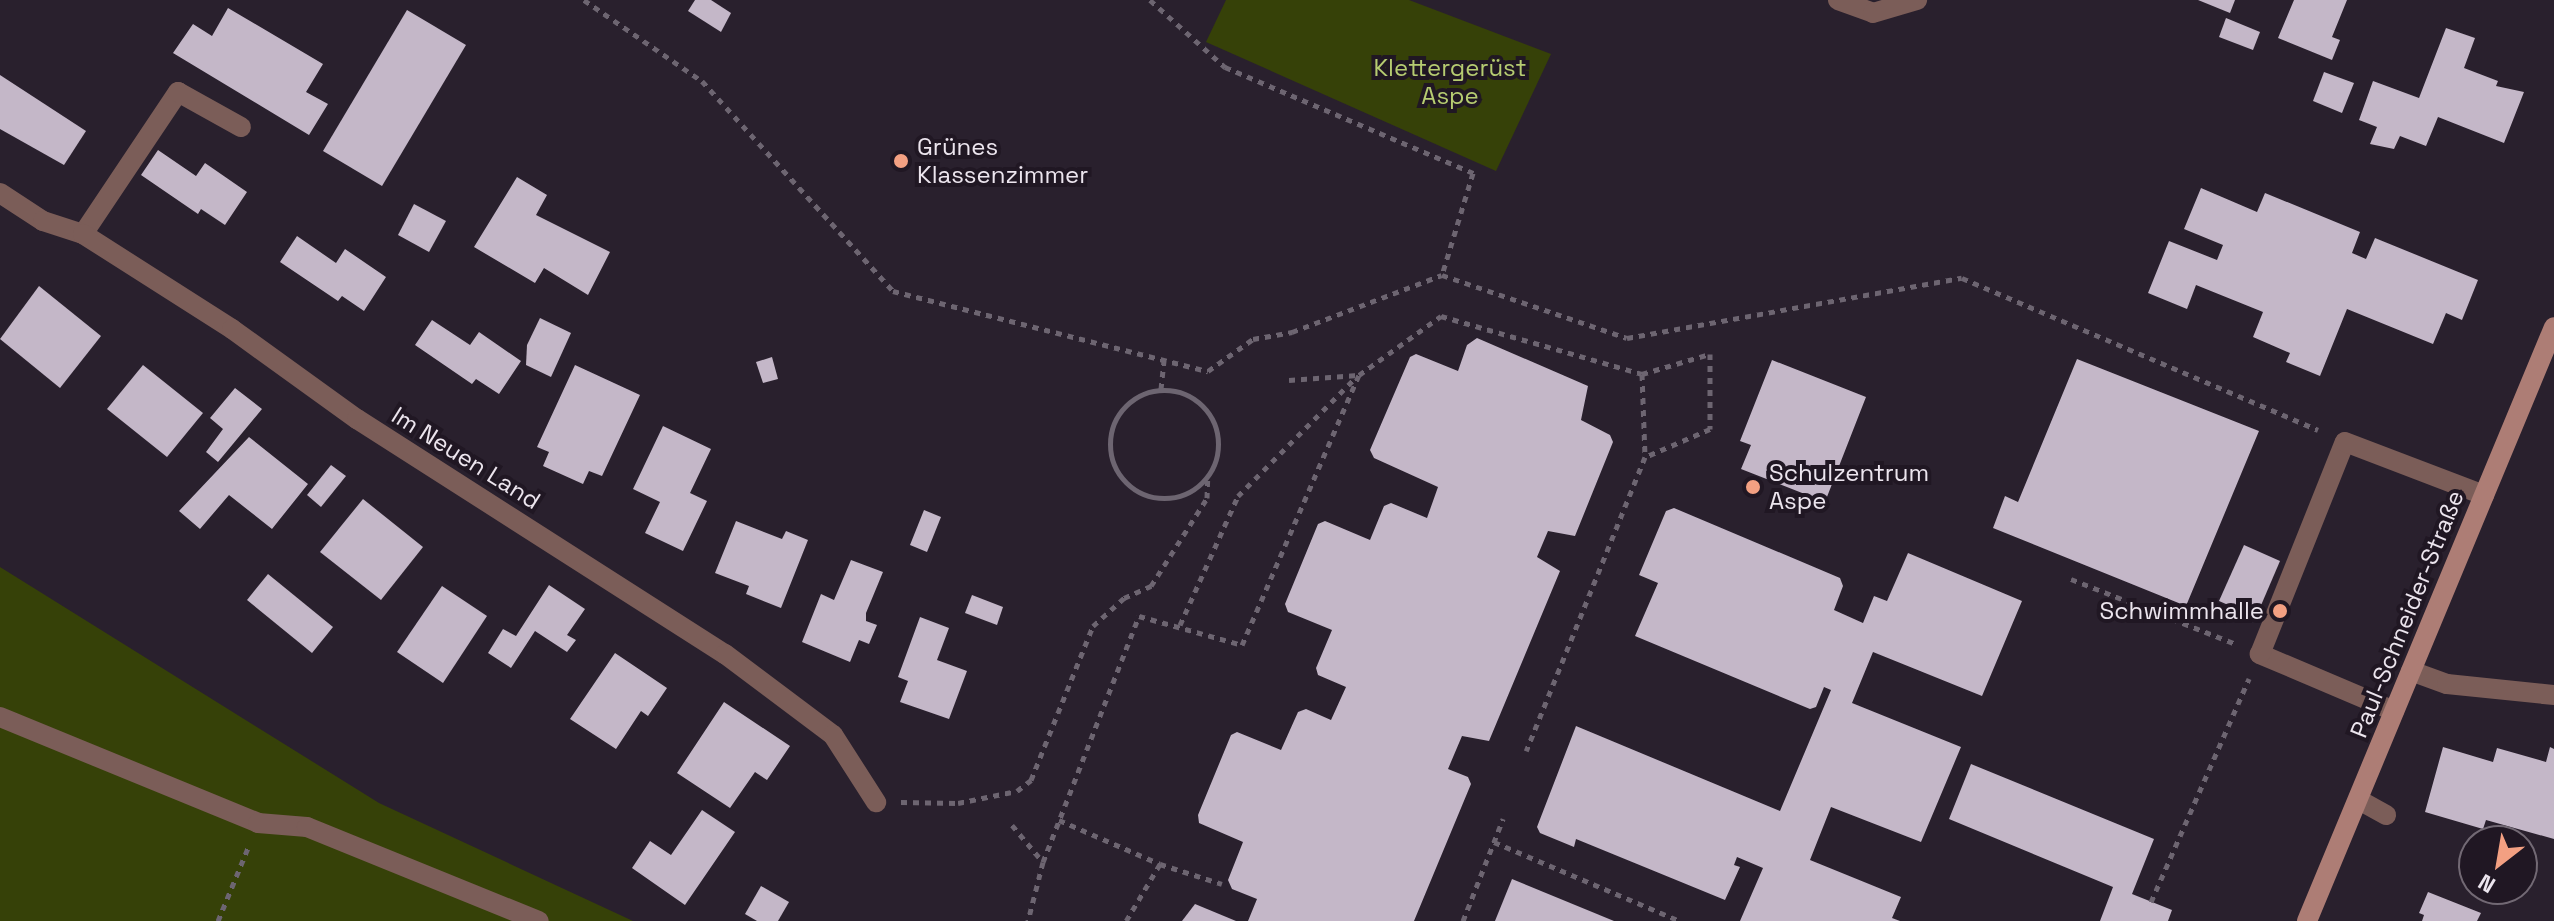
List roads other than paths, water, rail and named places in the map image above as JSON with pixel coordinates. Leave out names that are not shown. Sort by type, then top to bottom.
[{"type":"street","points":[[1838,0],[1873,13],[1917,0]]},
{"type":"street","points":[[83,234],[178,92],[241,127]]},
{"type":"street","name":"Im Neuen Land","points":[[0,193],[43,221],[83,234],[232,329],[357,419],[725,654],[833,735],[876,802]]},
{"type":"street","name":"Paul-Schneider-Straße","points":[[2307,921],[2554,327]]},
{"type":"street","points":[[2394,711],[2260,654],[2345,442],[2484,495]]},
{"type":"street","points":[[2411,671],[2447,684],[2554,695]]},
{"type":"street","points":[[0,717],[258,823],[307,827],[539,921]]},
{"type":"street","points":[[2359,800],[2386,815]]},
{"type":"place","name":"Grünes Klassenzimmer","points":[[901,161]]},
{"type":"place","name":"Schulzentrum Aspe","points":[[1753,487]]},
{"type":"place","name":"Schwimmhalle","points":[[2280,611]]},
{"type":"park label","name":"Klettergerüst Aspe","points":[[1450,82]]}]
